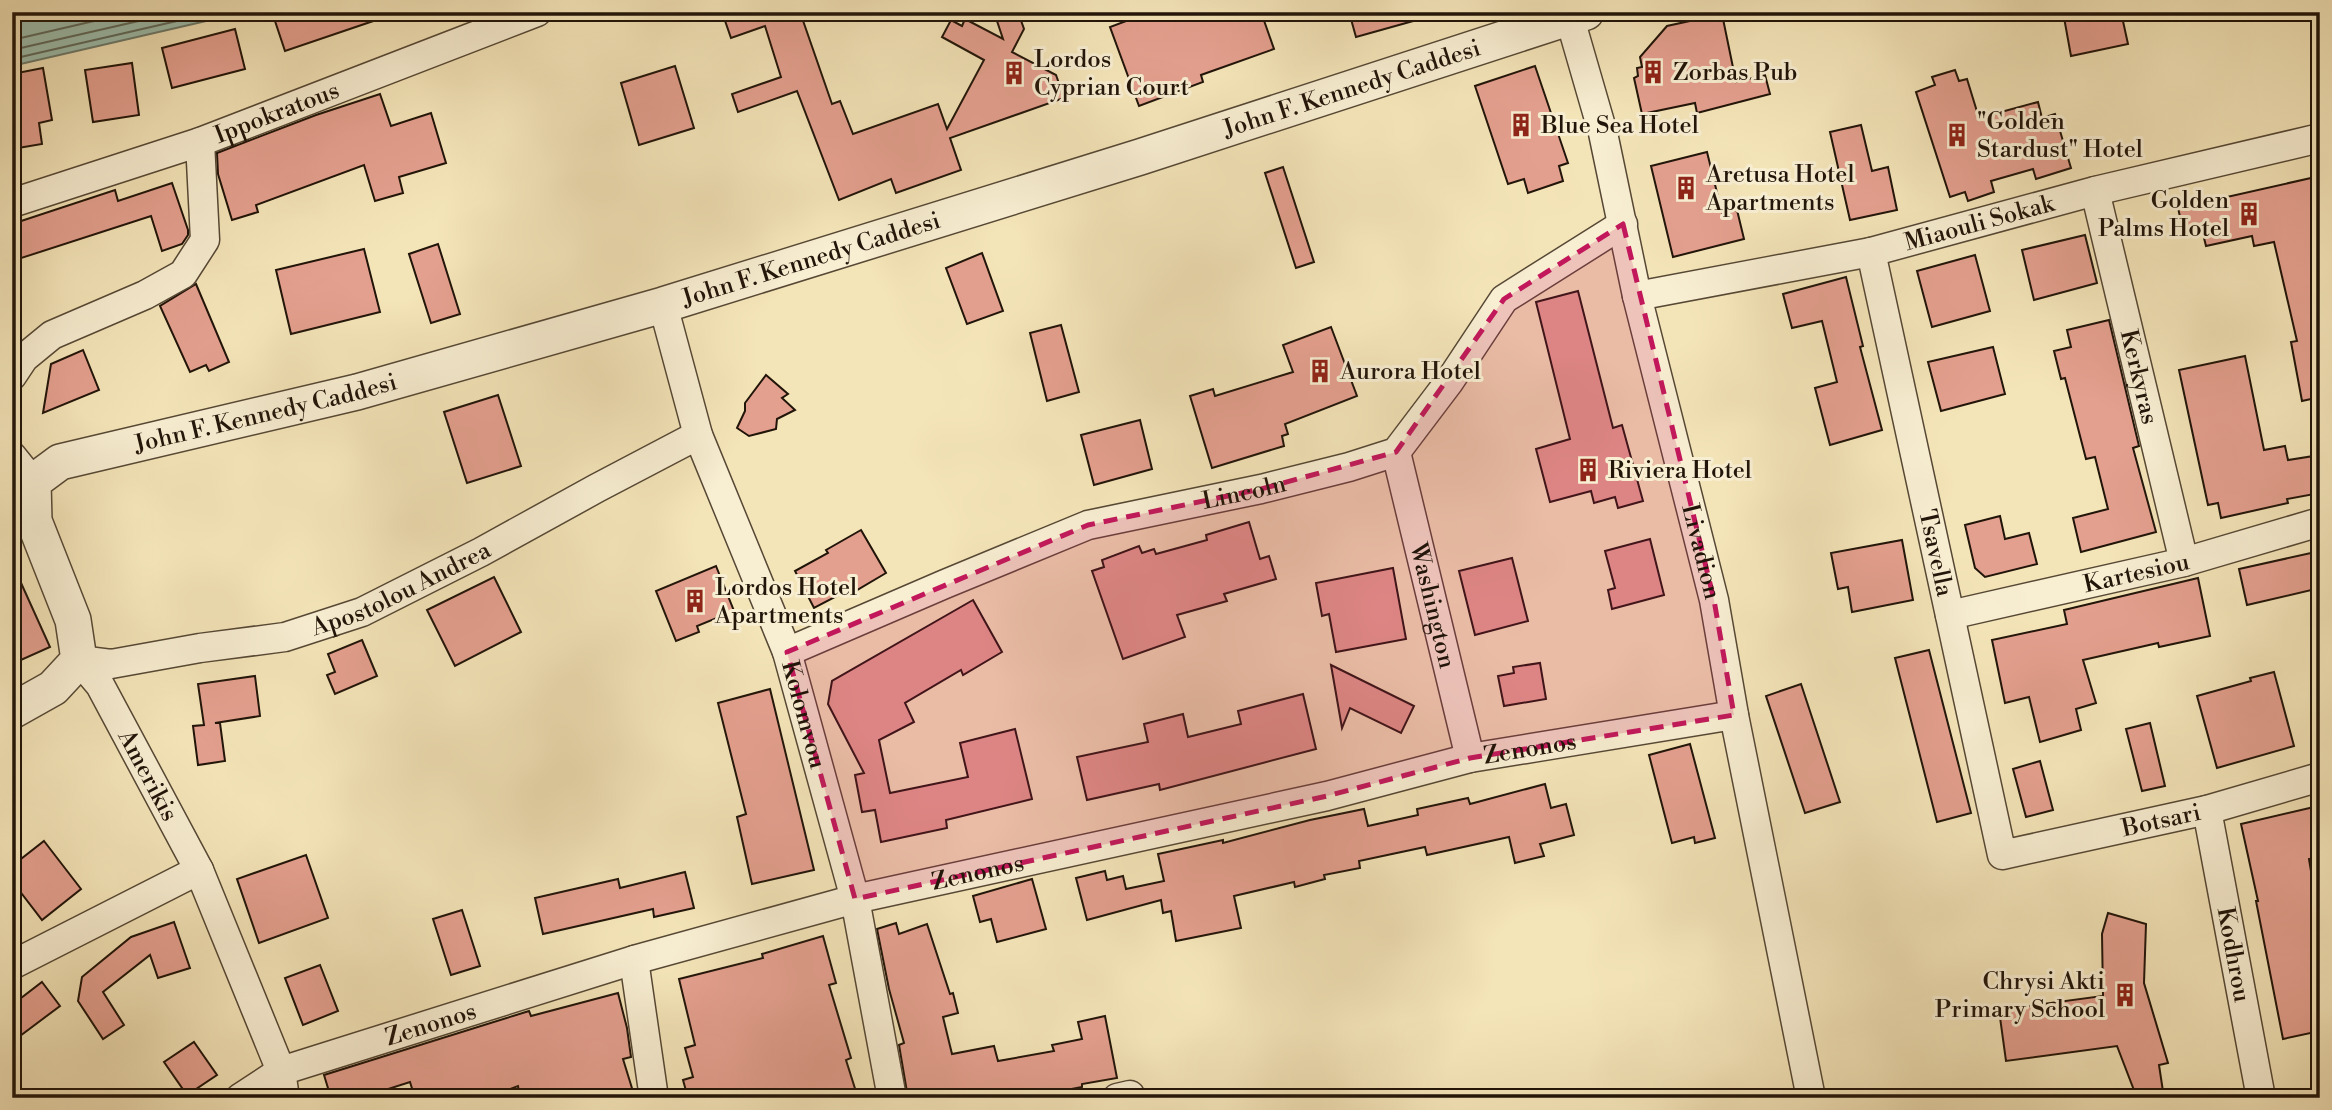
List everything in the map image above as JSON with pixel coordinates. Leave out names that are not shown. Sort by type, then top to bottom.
[{"type":"street","name":"Ippokratous","points":[[12,203],[200,142],[537,12]]},
{"type":"street","name":"Livadion","points":[[1574,14],[1603,134],[1637,296],[1713,600],[1811,1098]]},
{"type":"street","name":"John F. Kennedy Caddesi","points":[[19,472],[357,392],[663,305],[1140,157],[1574,14]]},
{"type":"street","name":"Miaouli Sokak","points":[[1637,296],[1871,252],[2095,191],[2320,138]]},
{"type":"street","points":[[12,376],[24,358],[52,335],[145,295],[183,274],[205,240],[200,142]]},
{"type":"street","name":"Kerkyras","points":[[2095,191],[2184,562]]},
{"type":"street","points":[[1395,452],[1449,382],[1504,299],[1623,224]]},
{"type":"street","name":"Tsavella","points":[[1871,252],[2002,855]]},
{"type":"street","name":"Kolomvou","points":[[663,305],[698,435],[787,652],[855,899],[892,1098]]},
{"type":"street","name":"Apostolou Andrea","points":[[79,660],[111,664],[200,648],[285,637],[362,612],[481,552],[698,435]]},
{"type":"street","name":"Lincoln","points":[[787,652],[1088,525],[1261,489],[1349,467],[1395,452]]},
{"type":"street","name":"Washington","points":[[1395,452],[1470,758]]},
{"type":"street","points":[[12,711],[53,688],[79,660],[73,620],[34,521],[19,472]]},
{"type":"street","name":"Kartesiou","points":[[1950,615],[2184,562],[2320,522]]},
{"type":"street","name":"Amerikis","points":[[79,660],[100,685],[199,870],[283,1085]]},
{"type":"street","name":"Zenonos","points":[[240,1098],[634,960],[855,899],[1326,796],[1470,758],[1734,715]]},
{"type":"street","name":"Botsari","points":[[2002,855],[2207,810],[2320,777]]},
{"type":"street","name":"Kodhrou","points":[[2207,810],[2261,1098]]},
{"type":"street","points":[[12,965],[199,870]]},
{"type":"street","points":[[634,960],[654,1098]]},
{"type":"highlighted area","points":[[1623,224],[1714,600],[1734,715],[1470,758],[1327,796],[855,899],[787,652],[1088,525],[1261,489],[1396,452],[1504,299]]},
{"type":"water","points":[[12,12],[245,12],[12,66]]},
{"type":"building","points":[[272,12],[387,12],[388,16],[285,51]]},
{"type":"building","points":[[722,12],[800,12],[832,104],[840,101],[853,134],[938,104],[947,129],[984,60],[942,37],[951,20],[962,26],[965,19],[1003,39],[994,12],[1018,12],[1024,29],[1012,52],[1056,75],[1064,98],[950,138],[961,170],[896,193],[891,179],[839,200],[797,91],[738,112],[732,94],[781,77],[765,26],[731,38]]},
{"type":"building","points":[[1150,12],[1261,12],[1274,49],[1201,75],[1203,82],[1139,106],[1110,27]]},
{"type":"building","points":[[1349,12],[1423,12],[1424,18],[1356,37]]},
{"type":"building","points":[[2063,12],[2121,12],[2128,44],[2071,56]]},
{"type":"building","points":[[1722,14],[1736,82],[1765,75],[1770,94],[1697,113],[1695,103],[1642,114],[1634,78],[1638,76],[1637,68],[1642,67],[1640,57],[1667,26]]},
{"type":"building","points":[[235,29],[245,69],[172,88],[162,48]]},
{"type":"building","points":[[132,63],[139,115],[93,122],[85,70]]},
{"type":"building","points":[[675,66],[694,128],[639,145],[621,83]]},
{"type":"building","name":"Blue Sea Hotel","points":[[1535,66],[1568,163],[1559,166],[1563,181],[1528,193],[1524,179],[1508,184],[1475,86]]},
{"type":"building","points":[[43,68],[52,120],[39,123],[42,144],[12,149],[12,74]]},
{"type":"building","points":[[1955,70],[1959,81],[1967,79],[1979,118],[2038,102],[2042,118],[2055,114],[2071,168],[2036,179],[2033,169],[1991,181],[1994,192],[1968,201],[1965,192],[1950,197],[1916,92],[1935,85],[1932,77]]},
{"type":"building","points":[[380,94],[391,126],[431,113],[446,163],[399,177],[403,193],[375,201],[364,165],[256,205],[258,212],[232,220],[218,174],[217,153]]},
{"type":"building","points":[[1861,125],[1872,171],[1888,167],[1897,210],[1850,220],[1830,132]]},
{"type":"building","name":"Aretusa Hotel Apartments","points":[[1707,152],[1722,213],[1737,210],[1744,239],[1673,257],[1651,166]]},
{"type":"building","points":[[1283,167],[1314,262],[1296,268],[1265,173]]},
{"type":"building","points":[[2311,178],[2320,219],[2320,397],[2302,401],[2291,342],[2297,341],[2274,242],[2254,246],[2252,236],[2206,246],[2202,230],[2184,234],[2178,208]]},
{"type":"building","points":[[172,183],[188,230],[182,244],[162,251],[151,216],[12,261],[12,224],[115,190],[118,201]]},
{"type":"building","points":[[2085,235],[2097,283],[2034,300],[2022,250]]},
{"type":"building","points":[[438,244],[460,314],[431,323],[409,254]]},
{"type":"building","points":[[364,249],[380,312],[291,334],[276,270]]},
{"type":"building","points":[[982,253],[1003,311],[967,324],[946,268]]},
{"type":"building","points":[[1975,255],[1990,311],[1932,327],[1917,271]]},
{"type":"building","points":[[1846,277],[1863,346],[1860,347],[1882,430],[1830,445],[1815,388],[1837,382],[1822,321],[1792,328],[1783,294]]},
{"type":"building","points":[[196,284],[229,362],[209,371],[206,365],[190,372],[160,306]]},
{"type":"building","points":[[1578,291],[1613,428],[1622,425],[1643,501],[1618,508],[1615,497],[1594,503],[1591,491],[1550,502],[1536,449],[1570,439],[1536,302]]},
{"type":"building","points":[[2109,320],[2139,446],[2133,448],[2156,532],[2081,552],[2073,518],[2108,509],[2095,457],[2086,459],[2065,378],[2061,379],[2054,351],[2071,347],[2067,330]]},
{"type":"building","points":[[1061,325],[1079,392],[1047,401],[1030,333]]},
{"type":"building","points":[[1331,327],[1357,396],[1285,424],[1288,434],[1282,436],[1284,446],[1212,468],[1190,396],[1213,389],[1215,396],[1293,372],[1283,345]]},
{"type":"building","points":[[1993,347],[2005,394],[1941,411],[1928,362]]},
{"type":"building","points":[[83,350],[99,390],[43,413],[51,364]]},
{"type":"building","points":[[2245,356],[2264,450],[2285,446],[2288,460],[2320,455],[2320,493],[2287,499],[2288,503],[2221,518],[2218,503],[2208,505],[2179,370]]},
{"type":"building","points":[[766,375],[788,394],[782,398],[795,410],[777,419],[776,429],[749,436],[737,428],[745,411],[745,403]]},
{"type":"building","points":[[498,395],[521,466],[467,483],[444,412]]},
{"type":"building","points":[[1140,420],[1152,469],[1094,485],[1081,435]]},
{"type":"building","points":[[2000,516],[2005,539],[2029,533],[2037,564],[1985,577],[1975,568],[1965,525]]},
{"type":"building","points":[[1249,522],[1260,559],[1269,556],[1276,579],[1224,594],[1227,601],[1177,615],[1185,637],[1123,659],[1092,571],[1104,567],[1102,560],[1139,546],[1142,553],[1154,549],[1156,554],[1207,540],[1206,535]]},
{"type":"building","points":[[861,530],[886,573],[852,593],[850,589],[814,608],[795,571],[828,553],[826,550]]},
{"type":"building","points":[[1650,539],[1664,595],[1612,609],[1608,590],[1615,588],[1605,551]]},
{"type":"building","points":[[1902,540],[1913,600],[1852,612],[1848,587],[1838,589],[1831,553]]},
{"type":"building","points":[[2320,551],[2320,588],[2247,605],[2239,569]]},
{"type":"building","points":[[1512,558],[1528,621],[1475,635],[1459,571]]},
{"type":"building","points":[[12,563],[50,647],[12,664]]},
{"type":"building","name":"Lordos Hotel Apartments","points":[[716,566],[734,611],[697,626],[699,632],[676,641],[656,591]]},
{"type":"building","points":[[1393,568],[1406,639],[1336,652],[1329,614],[1322,616],[1316,583]]},
{"type":"building","points":[[494,577],[521,632],[455,666],[427,610]]},
{"type":"building","points":[[2198,578],[2210,636],[2159,647],[2158,643],[2083,660],[2096,703],[2076,709],[2081,730],[2040,742],[2029,697],[2005,703],[1992,640],[2067,624],[2064,610]]},
{"type":"building","points":[[973,600],[1002,652],[963,675],[961,670],[905,703],[914,722],[879,740],[890,793],[968,777],[960,743],[1015,729],[1032,799],[946,820],[947,828],[881,842],[875,810],[862,812],[855,775],[864,773],[828,704],[832,681]]},
{"type":"building","points":[[362,640],[377,676],[335,694],[327,675],[335,672],[328,654]]},
{"type":"building","points":[[1929,650],[1971,813],[1937,822],[1895,658]]},
{"type":"building","points":[[1540,663],[1546,699],[1504,706],[1498,676],[1514,673],[1513,667]]},
{"type":"building","points":[[1331,665],[1414,706],[1401,733],[1350,708],[1342,728]]},
{"type":"building","points":[[2274,672],[2294,746],[2217,768],[2197,696]]},
{"type":"building","points":[[255,676],[260,716],[215,723],[220,723],[225,761],[198,765],[193,726],[204,725],[198,684]]},
{"type":"building","points":[[1801,684],[1840,802],[1805,813],[1766,696]]},
{"type":"building","points":[[770,689],[814,870],[752,884],[737,817],[746,814],[718,703]]},
{"type":"building","points":[[1303,694],[1316,749],[1160,790],[1159,784],[1087,800],[1077,757],[1148,742],[1144,724],[1183,714],[1188,737],[1241,724],[1238,711]]},
{"type":"building","points":[[2150,723],[2165,786],[2142,791],[2126,729]]},
{"type":"building","points":[[1690,744],[1715,838],[1695,843],[1694,837],[1672,843],[1649,755]]},
{"type":"building","points":[[2040,761],[2053,810],[2026,817],[2013,769]]},
{"type":"building","points":[[1545,784],[1551,808],[1566,804],[1574,835],[1540,844],[1544,856],[1515,863],[1509,837],[1427,855],[1425,847],[1359,861],[1360,868],[1324,875],[1325,879],[1295,887],[1294,882],[1234,896],[1241,928],[1176,941],[1171,911],[1163,913],[1161,900],[1087,920],[1076,878],[1105,871],[1107,880],[1123,876],[1126,889],[1164,881],[1158,854],[1223,840],[1223,843],[1364,809],[1368,826],[1418,815],[1417,809],[1468,798],[1470,804]]},
{"type":"building","points":[[2314,807],[2320,832],[2320,857],[2309,859],[2320,926],[2320,1031],[2283,1039],[2241,824]]},
{"type":"building","points":[[44,841],[81,889],[42,920],[12,881],[12,866]]},
{"type":"building","points":[[306,855],[328,918],[259,943],[237,879]]},
{"type":"building","points":[[685,872],[694,908],[654,917],[653,909],[543,934],[535,898],[618,879],[620,888]]},
{"type":"building","points":[[1032,879],[1046,929],[997,942],[991,919],[980,922],[973,896]]},
{"type":"building","points":[[462,910],[480,966],[451,975],[433,919]]},
{"type":"building","points":[[2108,913],[2146,924],[2144,983],[2168,1063],[2159,1065],[2164,1098],[2137,1098],[2117,1046],[2006,1061],[1999,1010],[2103,996],[2102,934]]},
{"type":"building","points":[[174,922],[190,968],[158,978],[150,955],[103,992],[124,1025],[103,1039],[78,1001],[82,977],[131,937]]},
{"type":"building","points":[[896,923],[899,934],[927,924],[958,1013],[943,1017],[952,1054],[994,1046],[998,1061],[1054,1051],[1052,1045],[1082,1039],[1078,1022],[1105,1016],[1117,1078],[1025,1098],[908,1098],[899,1045],[904,1043],[889,989],[877,929]]},
{"type":"building","points":[[823,936],[836,983],[829,985],[851,1058],[846,1060],[858,1098],[688,1098],[683,1080],[693,1077],[685,1048],[695,1045],[679,979],[763,958],[762,954]]},
{"type":"building","points":[[320,965],[338,1011],[303,1025],[285,978]]},
{"type":"building","points":[[42,982],[60,1006],[12,1042],[12,1005]]},
{"type":"building","points":[[618,993],[631,1057],[623,1059],[635,1098],[520,1098],[518,1086],[486,1098],[415,1098],[410,1082],[360,1098],[331,1098],[324,1075],[529,1011],[531,1016]]},
{"type":"building","points":[[194,1042],[217,1075],[187,1095],[164,1062]]},
{"type":"place","name":"Zorbas Pub","points":[[1653,72]]},
{"type":"place","name":"Lordos Cyprian Court","points":[[1014,73]]},
{"type":"place","name":"Blue Sea Hotel","points":[[1521,125]]},
{"type":"place","name":"\"Golden Stardust\" Hotel","points":[[1957,135]]},
{"type":"place","name":"Aretusa Hotel Apartments","points":[[1686,188]]},
{"type":"place","name":"Golden Palms Hotel","points":[[2249,214]]},
{"type":"place","name":"Aurora Hotel","points":[[1320,371]]},
{"type":"place","name":"Riviera Hotel","points":[[1588,470]]},
{"type":"place","name":"Lordos Hotel Apartments","points":[[695,601]]},
{"type":"place","name":"Chrysi Akti Primary School","points":[[2125,995]]}]
